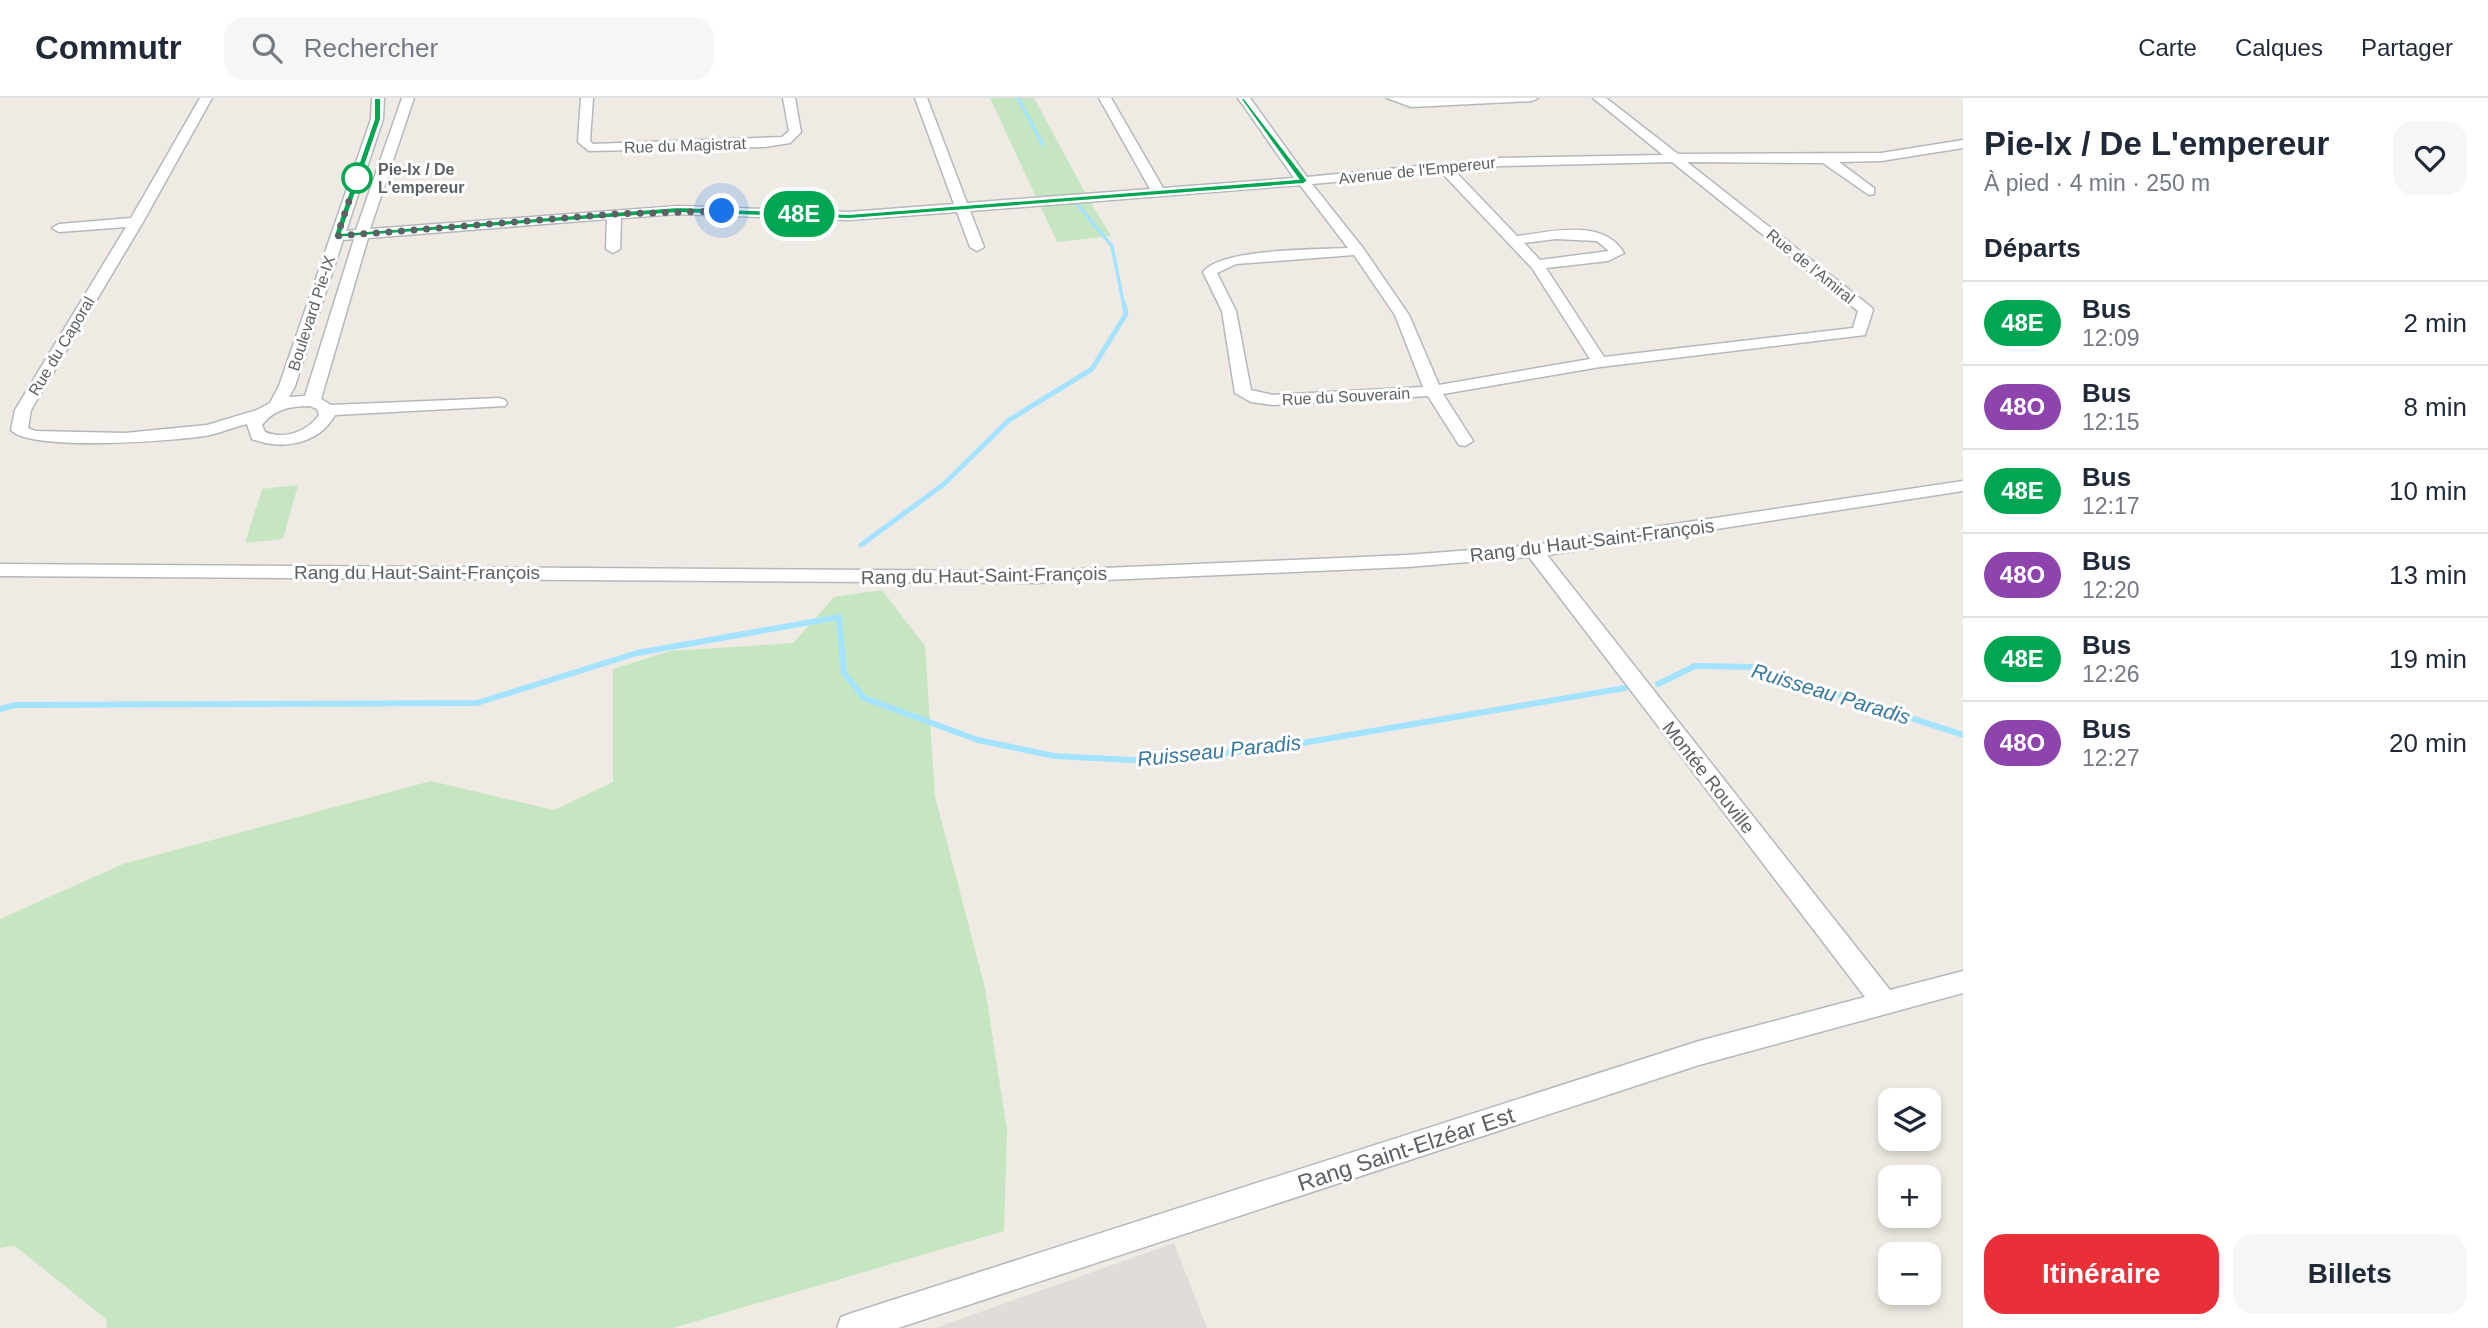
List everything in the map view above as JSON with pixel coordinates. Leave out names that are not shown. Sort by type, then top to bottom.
[{"type":"street","name":"Rue du Caporal","points":[[205,98],[136,222],[23,410],[19,430],[32,436],[125,438],[208,430],[258,435],[269,440],[286,440],[306,435],[320,412],[295,401],[208,430]]},
{"type":"street","name":"Boulevard Pie-IX","points":[[258,435],[254,425],[287,386],[377,119],[378,98]]},
{"type":"street","name":"Boulevard Pie-IX","points":[[320,412],[362,234],[408,98]]},
{"type":"street","name":"Rue du Magistrat","points":[[587,98],[584,142],[589,147],[600,148],[786,140],[795,132],[789,98]]},
{"type":"street","points":[[921,98],[977,247]]},
{"type":"street","points":[[1105,98],[1158,191]]},
{"type":"street","points":[[1244,98],[1303,181],[1358,251],[1402,315],[1433,391],[1465,441]]},
{"type":"street","points":[[1393,98],[1411,103],[1532,98]]},
{"type":"street","name":"Rue de l'Amiral","points":[[1599,98],[1866,310],[1860,332],[1600,362]]},
{"type":"street","name":"Avenue de l'Empereur","points":[[337,236],[614,214],[705,210],[849,216],[961,209],[1501,162],[1677,158],[1826,159],[1881,157],[1960,147]]},
{"type":"street","points":[[1826,159],[1869,191]]},
{"type":"street","points":[[1445,168],[1537,265],[1600,362]]},
{"type":"street","points":[[612,249],[614,214]]},
{"type":"street","points":[[59,228],[136,222]]},
{"type":"street","points":[[1515,240],[1592,234],[1608,239],[1615,245],[1617,253],[1608,257],[1537,265]]},
{"type":"street","name":"Rue du Souverain","points":[[1358,251],[1234,260],[1216,266],[1210,272],[1229,311],[1243,393],[1257,399],[1273,400],[1433,391],[1600,362]]},
{"type":"street","points":[[320,412],[499,403]]},
{"type":"street","name":"Rang du Haut-Saint-François","points":[[0,570],[1035,577],[1407,561],[1534,551],[1963,486]]},
{"type":"street","name":"Montée Rouville","points":[[1534,551],[1885,1003]]},
{"type":"street","name":"Rang Saint-Elzéar Est","points":[[852,1328],[1699,1053],[1963,982]]},
{"type":"shaded area","points":[[1174,1243],[1207,1328],[935,1328]]},
{"type":"green space","points":[[990,98],[1034,98],[1111,236],[1057,242]]},
{"type":"green space","points":[[298,485],[283,539],[245,543],[262,489]]},
{"type":"green space","points":[[882,590],[925,646],[935,796],[985,988],[1007,1130],[1004,1231],[673,1328],[107,1328],[106,1319],[15,1246],[0,1248],[0,919],[123,864],[431,781],[554,810],[613,782],[613,669],[670,651],[793,643],[834,597]]},
{"type":"waterway","name":"Ruisseau Paradis","points":[[1018,98],[1043,145]]},
{"type":"waterway","name":"Ruisseau Paradis","points":[[1077,204],[1112,246],[1124,306]]},
{"type":"waterway","name":"Ruisseau Paradis","points":[[861,545],[944,484],[1009,420],[1092,369],[1126,314],[1124,304]]},
{"type":"waterway","name":"Ruisseau Paradis","points":[[0,709],[15,705],[477,703],[637,653],[839,617],[844,673],[864,698],[978,740],[1054,756],[1150,761],[1273,748],[1625,688]]},
{"type":"waterway","name":"Ruisseau Paradis","points":[[1658,684],[1695,666],[1754,667],[1963,735]]},
{"type":"bus line","name":"48E","points":[[377,98],[377,119],[337,236],[678,210],[849,216],[982,208],[1087,196],[1303,181],[1244,98]]},
{"type":"place","name":"Pie-Ix / De L'empereur","points":[[357,178]]},
{"type":"route","points":[[357,178],[337,236],[614,214],[678,210],[722,211]]}]
